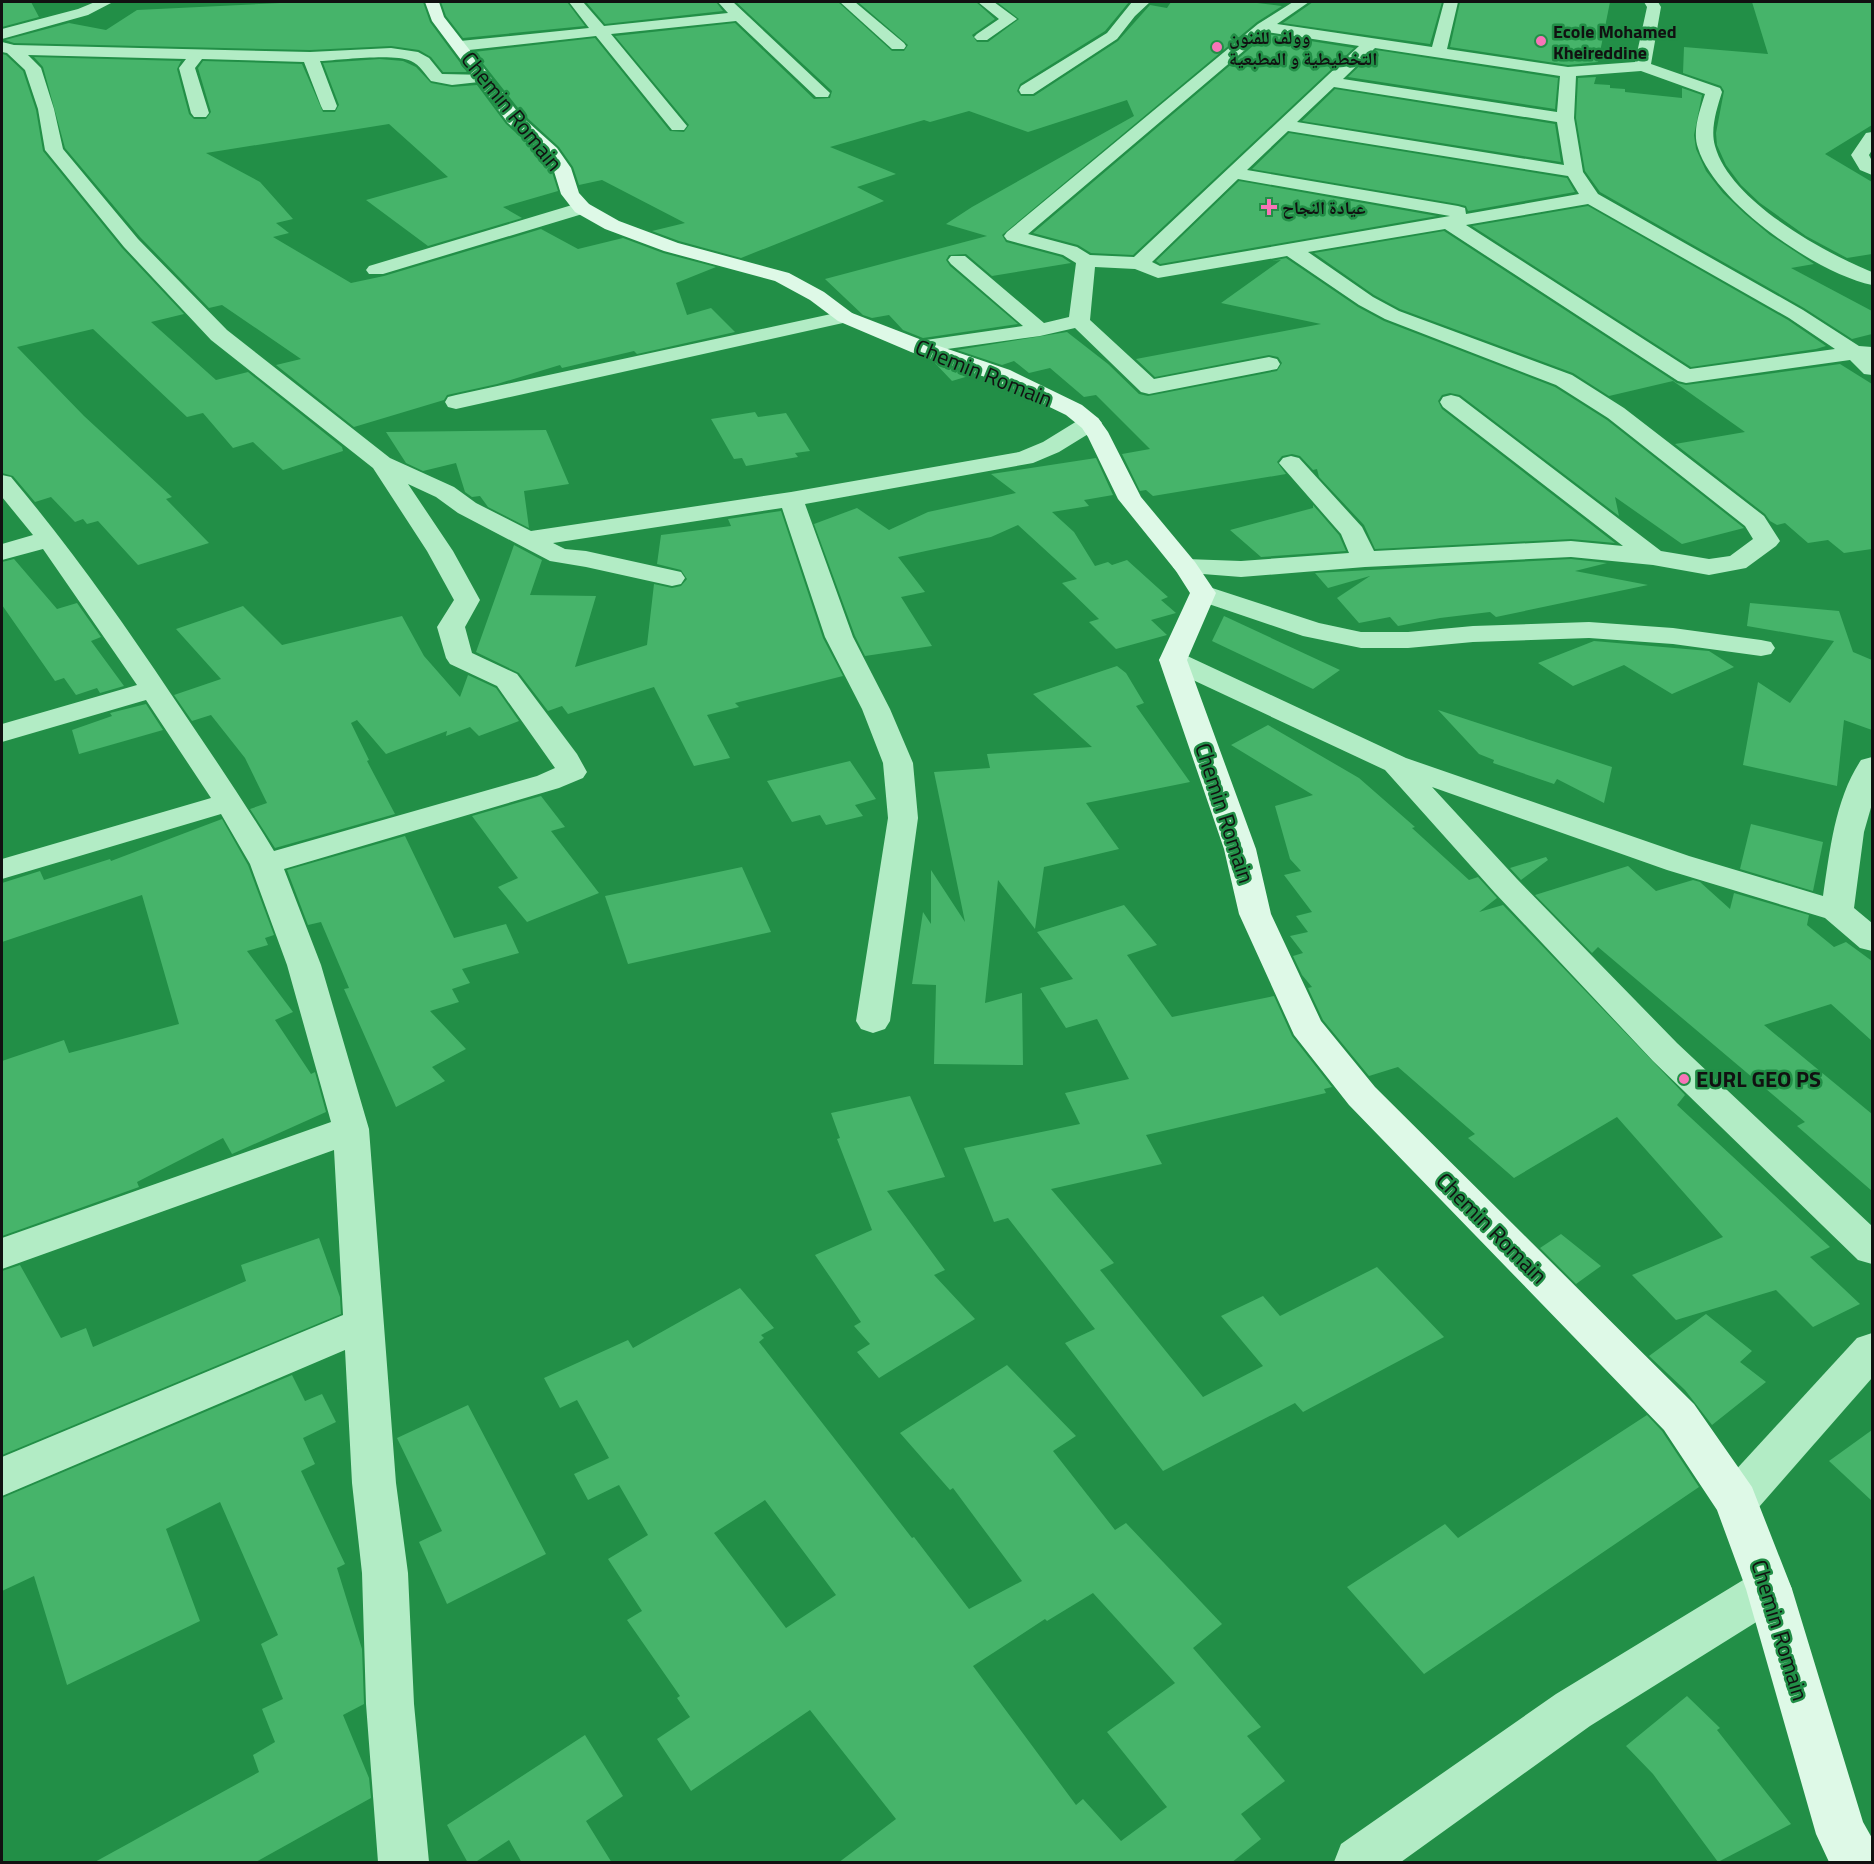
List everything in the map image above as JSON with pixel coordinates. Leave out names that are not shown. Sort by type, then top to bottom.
[{"type":"street","points":[[5,43],[106,2]]},
{"type":"street","name":"Chemin Romain","points":[[432,2],[437,18],[514,119],[551,152],[562,168],[570,194],[582,208],[612,225],[671,247],[782,277],[817,296],[845,317],[919,347],[1002,375],[1074,410],[1100,436],[1130,499],[1194,580]]},
{"type":"street","points":[[576,2],[678,126]]},
{"type":"street","points":[[725,2],[822,93]]},
{"type":"street","points":[[847,2],[897,46]]},
{"type":"street","points":[[982,37],[1009,19],[985,2]]},
{"type":"street","points":[[1028,90],[1112,36],[1122,26],[1131,9],[1143,2]]},
{"type":"street","points":[[1302,2],[1263,27],[1014,236],[1070,251],[1086,261],[1139,263],[1158,272],[1591,198]]},
{"type":"street","points":[[1438,53],[1451,2]]},
{"type":"street","points":[[1642,66],[1654,7],[1651,2]]},
{"type":"street","points":[[460,46],[740,16]]},
{"type":"street","points":[[1263,27],[1714,92]]},
{"type":"street","points":[[5,43],[197,55],[310,57],[391,53],[412,55],[423,61],[437,78],[452,80],[482,78]]},
{"type":"street","points":[[5,43],[33,68],[46,109],[54,150],[130,243],[219,335],[382,463],[445,492],[467,508],[559,556],[586,559],[672,578]]},
{"type":"street","points":[[1139,263],[1371,44]]},
{"type":"street","points":[[197,55],[187,68],[200,113]]},
{"type":"street","points":[[310,57],[329,106]]},
{"type":"street","points":[[1568,72],[1642,66],[1714,92]]},
{"type":"street","points":[[1568,72],[1565,118],[1574,172],[1591,198],[1864,352],[1872,369]]},
{"type":"street","points":[[1331,82],[1565,118]]},
{"type":"street","points":[[1714,92],[1707,120],[1706,146],[1724,181],[1749,208],[1779,230],[1872,285]]},
{"type":"street","points":[[1283,125],[1574,172]]},
{"type":"street","points":[[1872,137],[1860,155],[1866,166],[1872,170]]},
{"type":"street","points":[[1232,173],[1483,217]]},
{"type":"street","points":[[376,270],[582,208]]},
{"type":"street","points":[[1448,222],[1686,376],[1864,352]]},
{"type":"street","points":[[1194,580],[1241,570],[1365,559],[1571,549],[1653,557],[1709,567],[1737,563],[1767,541],[1755,520],[1616,413],[1564,380],[1392,315],[1366,301],[1292,250]]},
{"type":"street","points":[[958,261],[1040,330]]},
{"type":"street","points":[[1079,321],[1086,261]]},
{"type":"street","points":[[1848,270],[1872,279]]},
{"type":"street","points":[[456,402],[845,317]]},
{"type":"street","points":[[919,347],[1040,330],[1079,321]]},
{"type":"street","points":[[1079,321],[1149,387],[1269,364]]},
{"type":"street","points":[[1451,402],[1653,557]]},
{"type":"street","points":[[530,539],[791,500],[1025,458],[1051,447],[1089,423]]},
{"type":"street","points":[[1291,462],[1353,532],[1365,559]]},
{"type":"street","points":[[266,864],[548,782],[572,772],[567,760],[507,680],[460,658],[451,627],[467,600],[440,551],[382,463]]},
{"type":"street","points":[[2,482],[49,540],[113,628],[229,802],[266,864],[304,965],[351,1129],[374,1483],[385,1573],[390,1704],[404,1863]]},
{"type":"street","points":[[791,500],[839,637],[876,709],[898,763],[903,818],[873,1021]]},
{"type":"street","points":[[2,552],[49,540]]},
{"type":"street","points":[[1194,580],[1313,630],[1361,640],[1408,640],[1473,634],[1589,630],[1673,636],[1761,648]]},
{"type":"street","points":[[1194,580],[1173,660],[1395,764],[1678,863],[1837,911],[1872,940]]},
{"type":"street","name":"Chemin Romain","points":[[1173,660],[1240,849],[1255,914],[1306,1026],[1362,1096],[1679,1418],[1737,1501],[1769,1589],[1841,1834],[1858,1863]]},
{"type":"street","points":[[2,733],[152,689]]},
{"type":"street","points":[[1395,764],[1506,886],[1665,1052],[1872,1249]]},
{"type":"street","points":[[1837,911],[1848,832],[1872,766]]},
{"type":"street","points":[[2,869],[229,802]]},
{"type":"street","points":[[2,1254],[351,1129]]},
{"type":"street","points":[[2,1477],[364,1324]]},
{"type":"street","points":[[1737,1501],[1872,1350]]},
{"type":"street","points":[[1359,1863],[1573,1710],[1769,1589]]},
{"type":"building","points":[[2,2],[31,2],[39,17],[2,27]]},
{"type":"building","points":[[301,2],[423,2],[430,22],[467,72],[443,72],[431,57],[419,50],[391,46],[310,50],[14,43],[5,40],[69,23],[106,30],[137,10]]},
{"type":"building","points":[[441,2],[567,2],[585,26],[463,38],[446,16]]},
{"type":"building","points":[[586,2],[716,2],[723,11],[605,24]]},
{"type":"building","points":[[736,2],[838,2],[892,51],[904,51],[908,45],[858,2],[976,2],[995,19],[972,35],[977,42],[988,42],[1019,19],[997,2],[1129,2],[1105,31],[1020,84],[1017,91],[1021,96],[1034,96],[1118,41],[1150,5],[1167,8],[1171,2],[1249,2],[1282,6],[1257,22],[1002,235],[1006,242],[1062,257],[1071,263],[992,276],[966,254],[949,255],[946,260],[950,266],[1018,324],[923,338],[903,330],[889,315],[872,318],[863,315],[825,279],[987,236],[946,224],[1134,116],[1127,100],[1028,132],[969,111],[930,122],[924,120],[830,147],[896,174],[857,187],[884,201],[741,258],[652,231],[685,223],[602,180],[579,185],[573,167],[559,147],[522,113],[474,52],[595,38],[670,131],[684,132],[689,125],[615,36],[735,23],[814,99],[830,98],[832,91]]},
{"type":"building","points":[[1313,2],[1442,2],[1430,44],[1283,23]]},
{"type":"building","name":"Ecole Mohamed Kheireddine","points":[[1460,2],[1610,2],[1598,62],[1568,65],[1450,47]]},
{"type":"building","points":[[1752,2],[1872,2],[1872,125],[1825,154],[1872,182],[1872,254],[1847,258],[1806,236],[1760,203],[1741,185],[1726,165],[1717,145],[1716,133],[1724,91],[1721,86],[1683,73],[1684,47],[1768,54]]},
{"type":"building","points":[[1267,34],[1354,48],[1133,255],[1091,253],[1078,245],[1033,233]]},
{"type":"building","points":[[1376,50],[1558,78],[1555,109],[1348,77]]},
{"type":"building","points":[[2,54],[23,71],[36,110],[43,151],[122,248],[184,314],[151,322],[216,380],[248,372],[342,447],[343,451],[283,470],[253,442],[233,448],[203,413],[187,417],[93,329],[17,347],[84,416],[172,497],[166,499],[209,543],[138,565],[98,521],[87,524],[83,519],[75,522],[51,497],[35,502],[13,476],[2,473]]},
{"type":"building","points":[[34,57],[181,61],[177,69],[189,114],[194,119],[206,119],[211,112],[198,68],[203,61],[302,64],[323,112],[335,112],[339,105],[323,63],[380,59],[403,61],[416,67],[431,83],[452,87],[477,85],[506,124],[543,157],[551,169],[558,191],[503,207],[522,218],[428,246],[366,200],[448,177],[389,124],[206,153],[260,182],[293,219],[276,223],[289,233],[273,237],[351,283],[384,276],[541,229],[578,249],[623,238],[663,253],[716,267],[676,283],[687,315],[711,308],[735,332],[637,354],[634,351],[562,368],[560,365],[497,384],[447,395],[444,400],[354,427],[276,365],[301,359],[222,305],[209,308],[140,237],[65,148],[43,67]]},
{"type":"building","points":[[1596,77],[1594,84],[1610,85],[1610,88],[1625,89],[1625,92],[1682,98],[1682,88],[1702,95],[1694,135],[1696,149],[1706,171],[1723,193],[1745,214],[1770,235],[1814,264],[1791,268],[1872,311],[1872,334],[1852,339],[1804,308],[1600,192],[1585,171],[1576,118],[1578,78]]},
{"type":"building","points":[[1335,89],[1555,124],[1561,162],[1302,121]]},
{"type":"building","points":[[1289,133],[1567,178],[1575,192],[1468,211],[1466,206],[1458,204],[1252,169]]},
{"type":"building","points":[[1239,181],[1437,216],[1160,264],[1156,261]]},
{"type":"building","points":[[1588,206],[1788,320],[1826,346],[1691,367],[1472,226]]},
{"type":"building","points":[[1444,231],[1677,383],[1686,385],[1840,364],[1872,384],[1872,549],[1844,553],[1828,540],[1808,543],[1785,523],[1777,525],[1770,521],[1765,514],[1675,444],[1745,432],[1673,381],[1609,396],[1573,373],[1400,309],[1374,295],[1314,253]]},
{"type":"building","points":[[1286,258],[1358,307],[1384,321],[1555,387],[1607,420],[1744,528],[1682,544],[1615,497],[1619,516],[1460,395],[1450,393],[1442,395],[1438,401],[1442,409],[1615,543],[1571,539],[1375,549],[1364,525],[1319,477],[1317,469],[1313,470],[1300,456],[1292,454],[1282,456],[1277,462],[1286,474],[1153,496],[1146,490],[1140,491],[1122,454],[1150,449],[1096,395],[1084,397],[1050,368],[1029,373],[1014,361],[1002,365],[957,350],[1067,332],[1108,364],[1139,394],[1148,396],[1277,371],[1282,363],[1278,357],[1269,355],[1155,377],[1136,359],[1321,324],[1221,303],[1281,260],[1272,261]]},
{"type":"building","points":[[934,362],[972,375],[952,381]]},
{"type":"building","points":[[755,412],[758,417],[786,413],[810,451],[795,453],[798,457],[746,466],[742,458],[734,459],[711,419]]},
{"type":"building","points":[[546,430],[569,484],[524,491],[529,528],[488,507],[480,496],[472,497],[465,492],[456,463],[423,471],[406,463],[386,432]]},
{"type":"building","points":[[1096,458],[1113,495],[1084,500],[1089,506],[1052,512],[1074,532],[1095,566],[1108,562],[1112,565],[1127,560],[1168,597],[1161,600],[1176,613],[1151,620],[1167,635],[1116,649],[1089,622],[1099,619],[1062,583],[1077,579],[1018,525],[991,537],[898,557],[925,592],[901,597],[932,646],[865,656],[855,636],[814,524],[857,508],[889,530],[928,512],[1016,493],[991,474]]},
{"type":"building","points":[[1313,505],[1339,535],[1346,551],[1261,557],[1230,530],[1313,508]]},
{"type":"building","points":[[781,511],[823,638],[843,676],[735,703],[739,707],[707,715],[730,758],[694,766],[654,687],[568,714],[562,706],[548,711],[519,673],[476,652],[514,545],[542,560],[530,595],[596,596],[575,667],[647,645],[654,584],[672,588],[681,586],[687,579],[681,570],[657,564],[661,535],[731,526],[728,519]]},
{"type":"building","points":[[14,559],[57,609],[77,603],[101,637],[91,641],[124,686],[100,693],[97,688],[76,695],[64,678],[55,681],[2,605],[2,562]]},
{"type":"building","points":[[1571,559],[1607,563],[1575,571],[1648,585],[1496,617],[1490,612],[1398,626],[1390,617],[1359,623],[1337,598],[1370,576],[1328,588],[1315,573]]},
{"type":"building","points":[[1750,603],[1839,611],[1853,652],[1872,660],[1872,730],[1844,720],[1837,786],[1743,765],[1758,682],[1790,703],[1834,641],[1747,626]]},
{"type":"building","points":[[243,606],[282,645],[402,616],[424,656],[460,697],[468,675],[496,688],[519,721],[479,736],[470,727],[446,736],[447,731],[386,754],[357,720],[351,723],[369,760],[367,761],[395,814],[275,848],[250,809],[267,803],[245,758],[211,715],[192,721],[174,695],[221,679],[176,629]]},
{"type":"building","points":[[1224,616],[1340,670],[1313,689],[1212,641]]},
{"type":"building","points":[[1594,641],[1709,651],[1734,667],[1672,694],[1624,665],[1573,686],[1538,663]]},
{"type":"building","points":[[1117,666],[1126,673],[1144,703],[1136,706],[1190,782],[1086,803],[1119,849],[1044,867],[1035,929],[998,880],[985,1003],[1022,993],[1023,1065],[934,1064],[936,985],[912,984],[923,912],[931,924],[931,870],[965,922],[934,772],[990,768],[987,754],[1092,747],[1033,694]]},
{"type":"building","points":[[146,704],[163,730],[79,754],[72,730],[112,716],[110,713]]},
{"type":"building","points":[[1438,710],[1612,767],[1604,803],[1557,779],[1554,784],[1493,763],[1494,760],[1479,754]]},
{"type":"building","points":[[1268,725],[1359,778],[1415,827],[1412,828],[1469,880],[1478,877],[1497,898],[1479,912],[1503,905],[1685,1095],[1677,1105],[1830,1247],[1810,1257],[1860,1304],[1813,1327],[1776,1290],[1676,1320],[1632,1275],[1723,1237],[1617,1117],[1514,1178],[1468,1138],[1475,1134],[1398,1067],[1369,1076],[1323,1020],[1308,988],[1312,987],[1302,975],[1293,956],[1303,953],[1290,936],[1308,932],[1296,916],[1312,912],[1284,875],[1301,871],[1290,859],[1275,806],[1313,795],[1231,745]]},
{"type":"building","points":[[850,761],[876,799],[855,805],[863,816],[826,825],[820,815],[792,822],[767,781]]},
{"type":"building","points":[[541,796],[565,827],[551,831],[599,893],[527,922],[498,887],[518,878],[472,816]]},
{"type":"building","points":[[222,819],[248,865],[274,935],[265,938],[268,945],[247,951],[293,1012],[275,1020],[311,1074],[315,1072],[326,1112],[232,1154],[223,1138],[137,1182],[139,1187],[2,1236],[2,1061],[64,1040],[69,1053],[179,1024],[142,895],[2,942],[2,883],[40,871],[44,880],[110,859],[111,861]]},
{"type":"building","points":[[1751,824],[1823,842],[1813,891],[1740,869]]},
{"type":"building","points":[[405,836],[454,938],[506,924],[519,953],[462,969],[470,983],[452,989],[459,1002],[430,1011],[466,1049],[432,1067],[445,1081],[396,1107],[344,989],[349,988],[321,922],[308,925],[287,870]]},
{"type":"building","points":[[1546,857],[1548,860],[1521,880],[1510,868]]},
{"type":"building","points":[[1628,866],[1656,891],[1693,880],[1700,882],[1730,909],[1734,893],[1809,915],[1807,925],[1834,947],[1846,942],[1872,961],[1872,1041],[1831,1004],[1764,1025],[1872,1114],[1872,1191],[1797,1126],[1805,1122],[1598,947],[1592,953],[1535,895]]},
{"type":"building","points":[[742,867],[771,932],[628,964],[605,896]]},
{"type":"building","points":[[1124,905],[1157,945],[1127,955],[1172,1017],[1274,996],[1292,1036],[1332,1087],[1324,1089],[1326,1093],[1146,1135],[1162,1164],[1051,1189],[1114,1263],[1100,1270],[1203,1397],[1263,1366],[1221,1316],[1263,1296],[1280,1316],[1377,1267],[1444,1337],[1303,1412],[1295,1403],[1163,1471],[1065,1343],[1095,1329],[1008,1218],[994,1222],[964,1148],[1080,1124],[1065,1093],[1129,1079],[1097,1019],[1066,1028],[1040,988],[1073,979],[1037,932]]},
{"type":"building","points":[[910,1096],[945,1177],[887,1191],[945,1270],[934,1275],[975,1319],[879,1378],[857,1352],[870,1344],[854,1326],[861,1322],[815,1255],[872,1230],[837,1139],[840,1138],[831,1113]]},
{"type":"building","points":[[1561,1234],[1601,1266],[1576,1284],[1540,1248]]},
{"type":"building","points":[[319,1238],[340,1297],[341,1314],[2,1455],[2,1271],[20,1265],[61,1338],[86,1328],[93,1347],[246,1281],[241,1265]]},
{"type":"building","points":[[740,1288],[774,1328],[761,1335],[764,1338],[759,1342],[969,1609],[1022,1581],[953,1488],[950,1490],[900,1433],[1007,1365],[1076,1436],[1053,1451],[1115,1530],[1126,1523],[1222,1624],[1193,1648],[1261,1727],[1247,1736],[1285,1781],[1241,1814],[1261,1839],[1231,1863],[838,1863],[896,1819],[810,1710],[691,1791],[657,1739],[690,1717],[677,1698],[680,1696],[627,1620],[642,1611],[608,1559],[648,1535],[619,1485],[588,1500],[574,1474],[609,1458],[577,1400],[560,1408],[544,1378],[628,1340],[633,1348]],"holes":[[[765,1500],[836,1595],[786,1628],[714,1533]],[[1093,1593],[1175,1683],[1107,1732],[1167,1807],[1121,1841],[1083,1799],[1076,1805],[973,1666],[1045,1619],[1047,1621]]]},
{"type":"building","points":[[1706,1314],[1752,1351],[1740,1362],[1766,1382],[1712,1425],[1685,1390],[1649,1356]]},
{"type":"building","points":[[292,1375],[305,1401],[322,1394],[336,1422],[303,1438],[315,1464],[301,1471],[345,1564],[337,1568],[362,1649],[364,1704],[343,1715],[369,1778],[371,1798],[254,1863],[93,1863],[259,1772],[253,1755],[275,1742],[262,1709],[283,1699],[261,1644],[278,1635],[220,1502],[166,1529],[200,1621],[67,1685],[34,1576],[2,1591],[2,1498]]},
{"type":"building","points":[[468,1405],[546,1554],[447,1604],[419,1542],[442,1531],[397,1438]]},
{"type":"building","points":[[1647,1415],[1662,1431],[1699,1487],[1424,1674],[1347,1587],[1445,1524],[1458,1538]]},
{"type":"building","points":[[1872,1430],[1872,1501],[1829,1461]]},
{"type":"building","points":[[1687,1696],[1720,1728],[1717,1730],[1791,1824],[1718,1862],[1653,1774],[1626,1746]]},
{"type":"building","points":[[585,1735],[623,1796],[586,1821],[612,1863],[522,1863],[509,1840],[474,1863],[468,1863],[447,1825]]},
{"type":"place","name":"Ecole Mohamed Kheireddine","points":[[1541,41]]},
{"type":"place","name":"وولف للفنون التخطيطية و المطبعية","points":[[1217,47]]},
{"type":"place","name":"عيادة النجاح","points":[[1269,207]]},
{"type":"place","name":"EURL GEO PS","points":[[1684,1079]]}]
